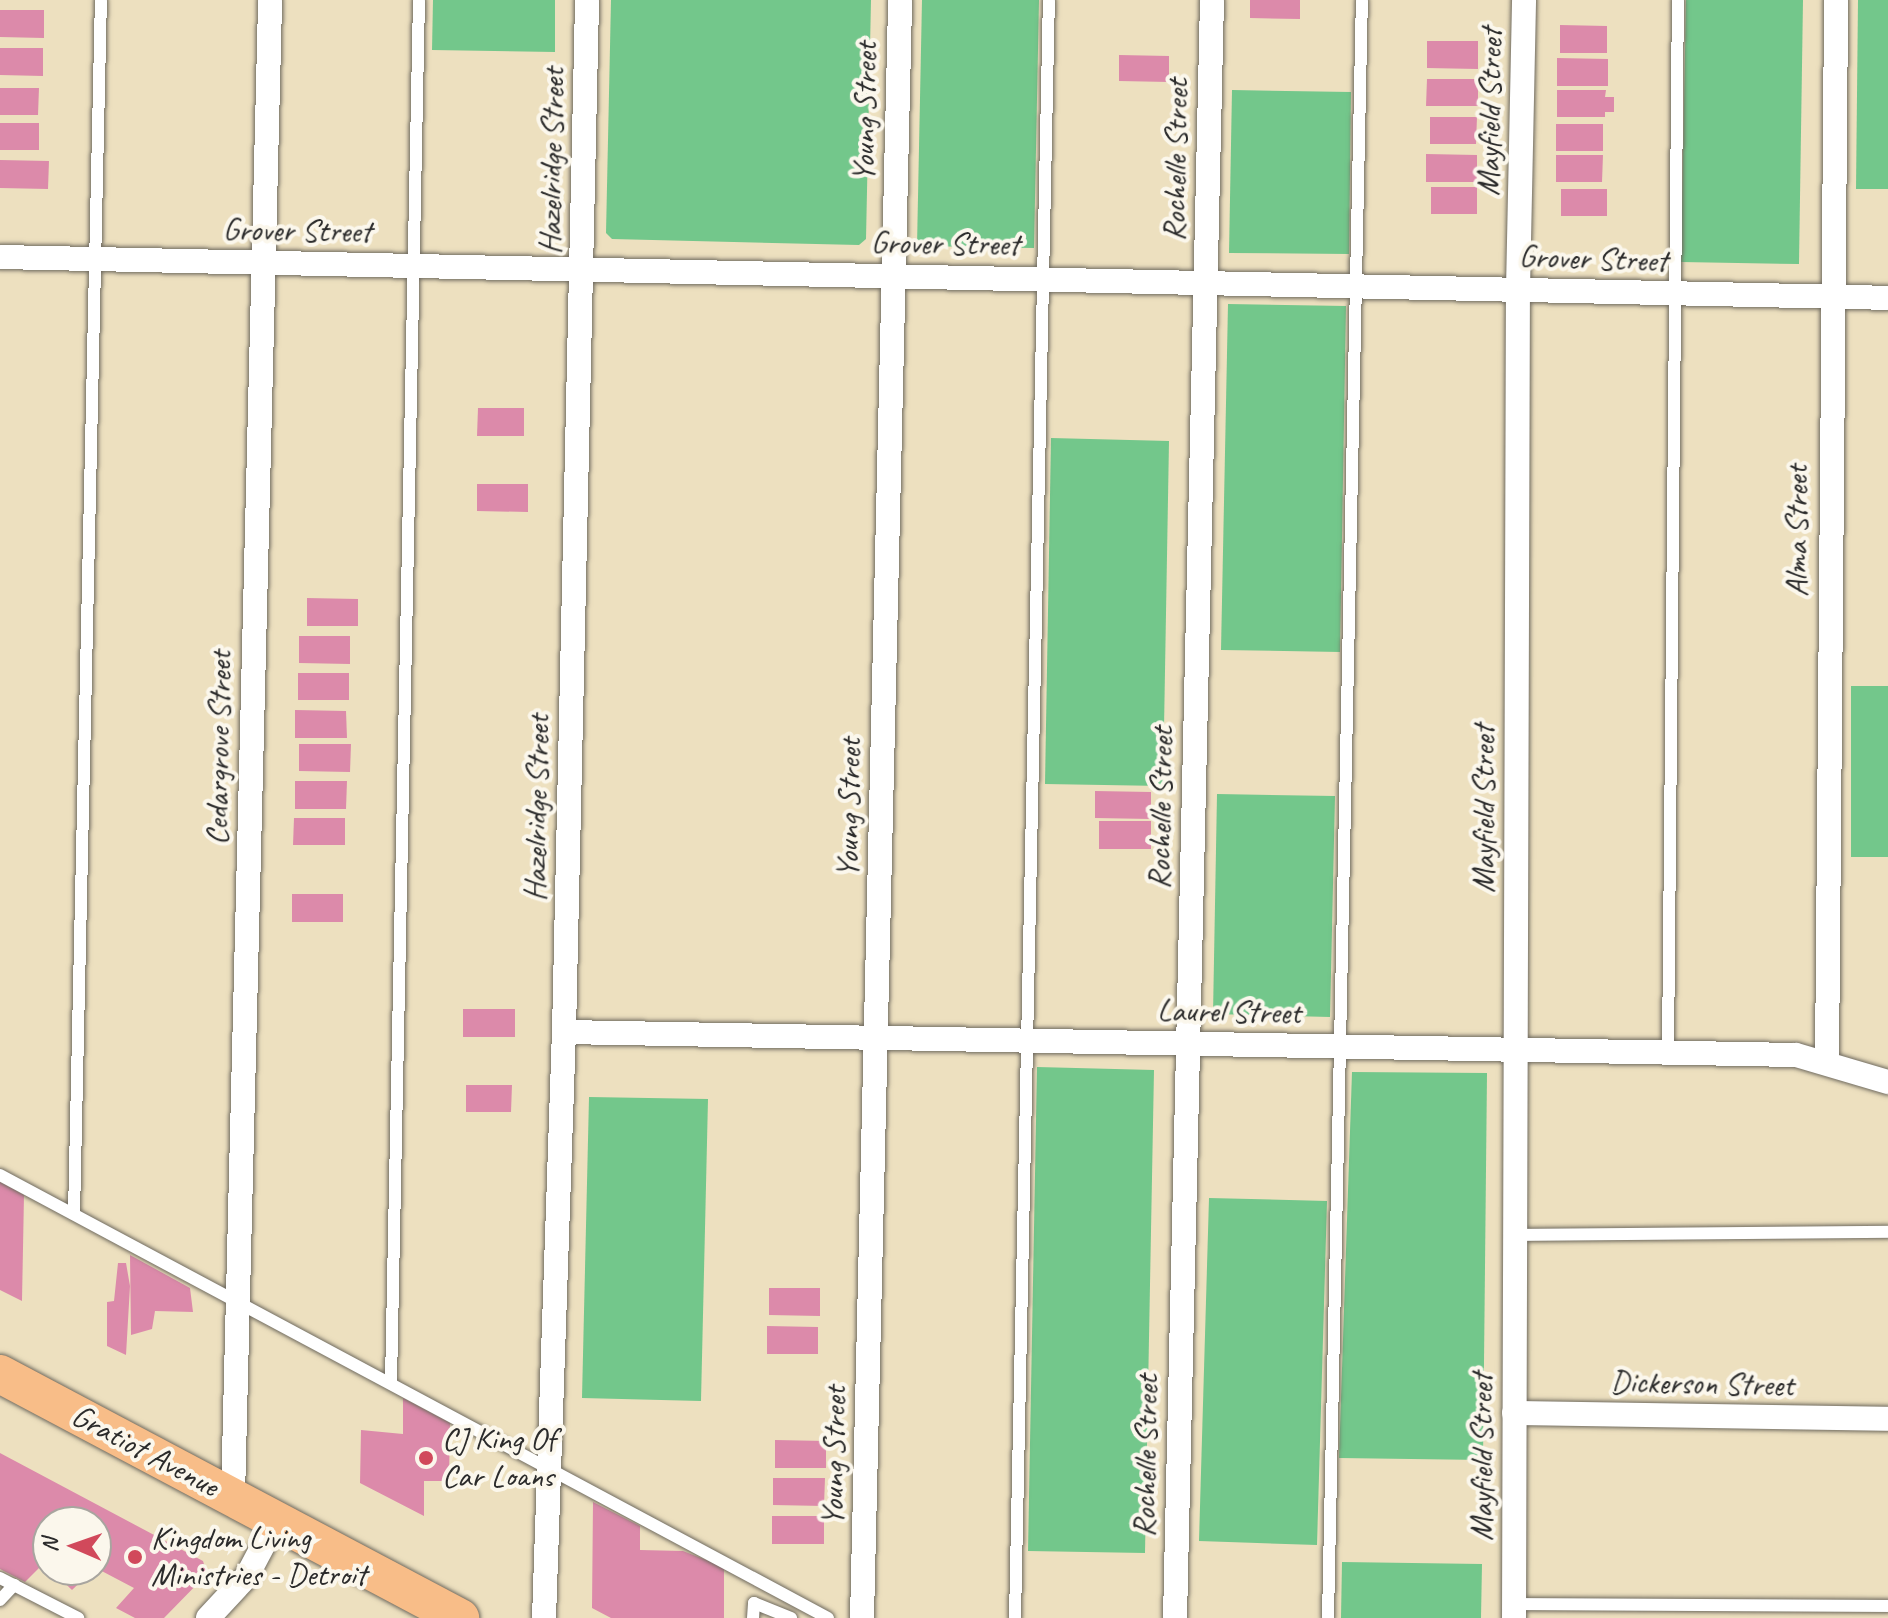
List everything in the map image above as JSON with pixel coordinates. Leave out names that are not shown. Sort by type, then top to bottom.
[{"type":"main road","name":"Gratiot Avenue","points":[[0,1374],[460,1618]]},
{"type":"street","name":"Cedargrove Street","points":[[233,1497],[270,0]]},
{"type":"street","name":"Hazelridge Street","points":[[544,1618],[564,1032],[587,0]]},
{"type":"street","name":"Young Street","points":[[862,1618],[900,0]]},
{"type":"street","name":"Rochelle Street","points":[[1175,1618],[1212,0]]},
{"type":"street","name":"Mayfield Street","points":[[1514,1611],[1518,289],[1524,0]]},
{"type":"street","name":"Alma Street","points":[[1827,1063],[1830,297],[1836,0]]},
{"type":"street","name":"Grover Street","points":[[0,257],[1355,284],[1888,298]]},
{"type":"street","name":"Laurel Street","points":[[564,1032],[1796,1055],[1888,1082]]},
{"type":"street","name":"Dickerson Street","points":[[1514,1413],[1888,1419]]},
{"type":"street","points":[[208,1618],[247,1576],[276,1521]]},
{"type":"lane","points":[[74,1214],[101,0]]},
{"type":"lane","points":[[391,1382],[419,0]]},
{"type":"lane","points":[[1015,1618],[1049,0]]},
{"type":"lane","points":[[1328,1618],[1362,0]]},
{"type":"lane","points":[[1668,1052],[1672,294],[1678,0]]},
{"type":"lane","points":[[0,1175],[551,1467],[828,1618]]},
{"type":"lane","points":[[1515,1235],[1888,1232]]},
{"type":"lane","points":[[0,1578],[78,1618]]},
{"type":"lane","points":[[0,1600],[14,1585]]},
{"type":"lane","points":[[753,1618],[754,1603],[791,1618]]},
{"type":"lane","points":[[1514,1611],[1888,1606]]},
{"type":"green space","points":[[433,0],[555,0],[555,52],[432,50]]},
{"type":"green space","points":[[611,0],[871,0],[866,239],[859,245],[612,239],[606,233]]},
{"type":"green space","points":[[922,0],[1039,0],[1034,248],[917,246]]},
{"type":"green space","points":[[1686,0],[1803,0],[1799,264],[1681,262]]},
{"type":"green space","points":[[1858,0],[1888,0],[1888,189],[1856,189]]},
{"type":"green space","points":[[1232,90],[1351,92],[1349,254],[1229,253]]},
{"type":"green space","points":[[1228,304],[1346,306],[1340,652],[1221,650]]},
{"type":"green space","points":[[1051,438],[1169,441],[1163,786],[1045,784]]},
{"type":"green space","points":[[1851,686],[1888,686],[1888,857],[1851,857]]},
{"type":"green space","points":[[1217,794],[1335,796],[1330,1017],[1213,1014]]},
{"type":"green space","points":[[1037,1067],[1154,1070],[1145,1553],[1028,1551]]},
{"type":"green space","points":[[1352,1072],[1487,1073],[1483,1460],[1339,1458]]},
{"type":"green space","points":[[589,1097],[708,1099],[701,1401],[582,1398]]},
{"type":"green space","points":[[1209,1198],[1327,1201],[1317,1545],[1199,1541]]},
{"type":"green space","points":[[1342,1562],[1482,1564],[1481,1618],[1341,1618]]},
{"type":"building","points":[[1250,0],[1300,0],[1300,19],[1250,18]]},
{"type":"building","points":[[0,10],[44,10],[44,38],[0,37]]},
{"type":"building","points":[[1560,25],[1607,26],[1607,53],[1560,53]]},
{"type":"building","points":[[1427,41],[1478,41],[1478,69],[1427,68]]},
{"type":"building","points":[[0,48],[43,48],[43,76],[0,75]]},
{"type":"building","points":[[1119,55],[1169,56],[1169,82],[1119,81]]},
{"type":"building","points":[[1557,58],[1608,59],[1608,86],[1557,86]]},
{"type":"building","points":[[1427,79],[1478,79],[1478,106],[1426,106]]},
{"type":"building","points":[[0,88],[39,88],[38,115],[0,115]]},
{"type":"building","points":[[1557,90],[1606,90],[1605,97],[1614,97],[1614,112],[1605,112],[1605,117],[1557,117]]},
{"type":"building","points":[[1430,117],[1477,117],[1476,144],[1430,144]]},
{"type":"building","points":[[0,123],[39,123],[39,150],[0,150]]},
{"type":"building","points":[[1556,124],[1603,124],[1603,151],[1556,151]]},
{"type":"building","points":[[1426,154],[1477,155],[1477,182],[1426,182]]},
{"type":"building","points":[[1556,155],[1603,155],[1602,182],[1556,182]]},
{"type":"building","points":[[0,160],[49,161],[48,189],[0,188]]},
{"type":"building","points":[[1431,187],[1477,187],[1477,214],[1431,214]]},
{"type":"building","points":[[1561,189],[1607,189],[1607,216],[1561,216]]},
{"type":"building","points":[[478,408],[524,408],[524,436],[477,436]]},
{"type":"building","points":[[477,484],[528,484],[528,512],[477,511]]},
{"type":"building","points":[[307,598],[358,599],[358,626],[307,626]]},
{"type":"building","points":[[299,636],[350,636],[350,664],[299,663]]},
{"type":"building","points":[[298,673],[349,673],[349,700],[298,700]]},
{"type":"building","points":[[295,710],[346,711],[347,738],[295,738]]},
{"type":"building","points":[[299,744],[351,744],[350,772],[299,771]]},
{"type":"building","points":[[295,781],[347,781],[346,809],[295,809]]},
{"type":"building","points":[[1095,791],[1151,792],[1151,819],[1095,818]]},
{"type":"building","points":[[294,818],[345,818],[345,845],[293,845]]},
{"type":"building","points":[[1099,821],[1151,821],[1151,849],[1099,849]]},
{"type":"building","points":[[292,894],[343,894],[343,922],[292,922]]},
{"type":"building","points":[[463,1009],[515,1009],[515,1037],[463,1037]]},
{"type":"building","points":[[466,1085],[512,1085],[511,1112],[466,1112]]},
{"type":"building","points":[[0,1182],[24,1195],[22,1301],[0,1290]]},
{"type":"building","points":[[130,1255],[190,1288],[193,1312],[155,1311],[152,1329],[131,1335]]},
{"type":"building","points":[[118,1263],[126,1263],[130,1286],[126,1355],[107,1346],[107,1302],[114,1301]]},
{"type":"building","points":[[769,1288],[820,1288],[820,1316],[769,1315]]},
{"type":"building","points":[[767,1326],[818,1327],[818,1354],[767,1354]]},
{"type":"building","name":"CJ King Of Car Loans","points":[[403,1398],[450,1423],[449,1481],[424,1481],[424,1516],[360,1483],[361,1430],[403,1434]]},
{"type":"building","points":[[775,1440],[826,1441],[826,1468],[775,1468]]},
{"type":"building","points":[[0,1453],[100,1506],[32,1506],[32,1575],[25,1582],[0,1569]]},
{"type":"building","points":[[773,1478],[825,1478],[824,1506],[773,1505]]},
{"type":"building","points":[[593,1502],[640,1526],[640,1550],[683,1551],[724,1567],[724,1618],[611,1618],[592,1608]]},
{"type":"building","points":[[112,1513],[203,1561],[207,1574],[164,1618],[135,1618],[116,1608],[134,1588],[112,1576]]},
{"type":"building","points":[[772,1516],[824,1516],[824,1544],[772,1544]]},
{"type":"place","name":"CJ King Of Car Loans","points":[[426,1458]]},
{"type":"place","name":"Kingdom Living Ministries - Detroit","points":[[135,1557]]}]
